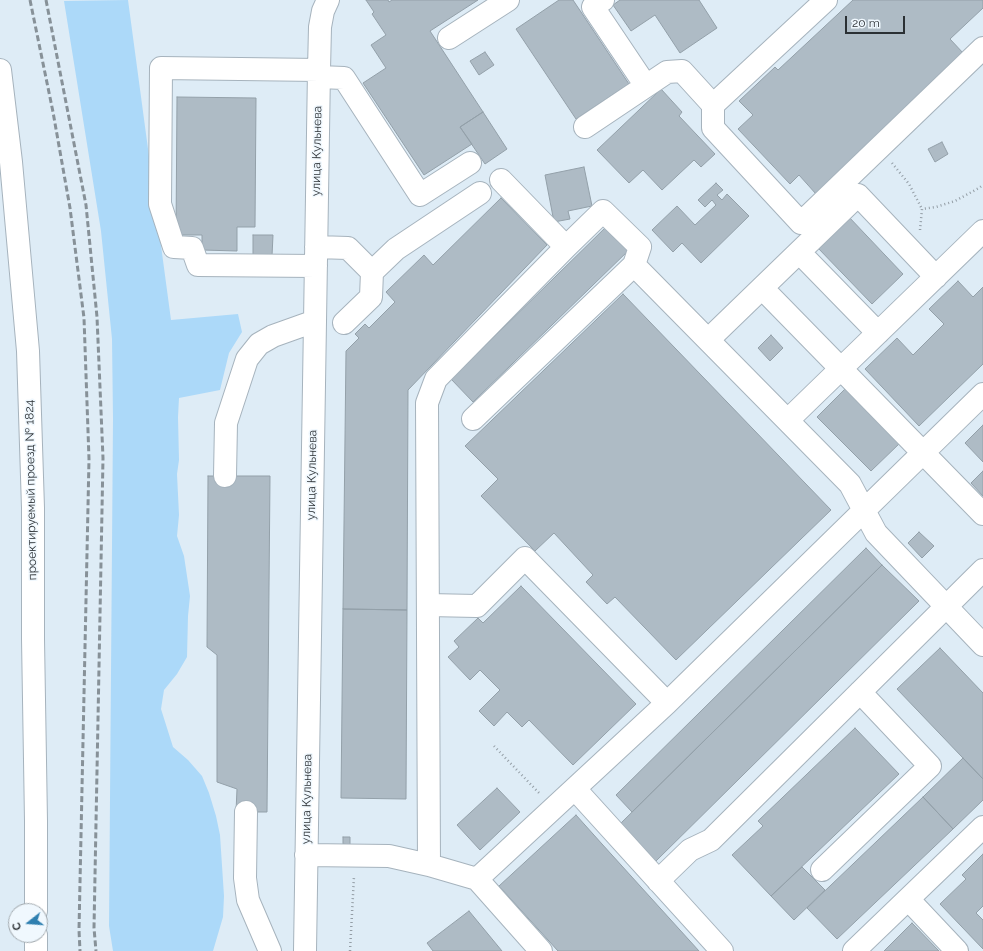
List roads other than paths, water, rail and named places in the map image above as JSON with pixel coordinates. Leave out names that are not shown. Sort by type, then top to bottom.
[{"type":"street","points":[[449,38],[508,0]]},
{"type":"street","points":[[603,0],[593,7],[646,86]]},
{"type":"street","points":[[826,0],[713,105],[712,128],[801,224],[983,48]]},
{"type":"street","name":"улица Кульнева","points":[[305,951],[319,74],[320,27],[323,12],[322,1]]},
{"type":"street","points":[[372,272],[348,248],[316,256],[198,264],[192,248],[174,247],[160,204],[161,68],[319,74],[344,78],[420,195],[470,163]]},
{"type":"street","name":"проектируемый проезд № 1824","points":[[0,70],[12,162],[28,351],[33,500],[36,903]]},
{"type":"street","points":[[585,127],[667,72],[682,71],[713,105]]},
{"type":"street","points":[[0,142],[12,162]]},
{"type":"street","points":[[501,180],[566,246]]},
{"type":"street","points":[[344,323],[371,297],[372,272],[396,249],[480,193]]},
{"type":"street","points":[[708,340],[858,195],[936,276]]},
{"type":"street","points":[[430,866],[427,403],[436,379],[566,246],[603,211],[640,247],[634,265],[473,419]]},
{"type":"street","points":[[788,420],[983,231]]},
{"type":"street","points":[[799,252],[878,333]]},
{"type":"street","points":[[634,265],[850,484],[876,533],[983,645]]},
{"type":"street","points":[[762,288],[983,514]]},
{"type":"street","points":[[226,476],[226,423],[247,359],[259,344],[273,336],[315,321]]},
{"type":"street","points":[[477,879],[668,703],[983,394]]},
{"type":"street","points":[[428,605],[477,606],[526,558],[668,703]]},
{"type":"street","points":[[658,881],[690,850],[711,840],[983,570]]},
{"type":"street","points":[[822,870],[930,766],[860,692]]},
{"type":"street","points":[[575,789],[722,951]]},
{"type":"street","points":[[246,812],[245,878],[248,900],[270,951]]},
{"type":"street","points":[[854,951],[983,827]]},
{"type":"street","points":[[306,855],[389,856],[477,879],[541,951]]},
{"type":"street","points":[[908,899],[957,951]]},
{"type":"railway","points":[[30,0],[53,112],[70,208],[84,318],[89,459],[79,930],[80,951]]},
{"type":"railway","points":[[46,0],[86,205],[97,317],[103,458],[94,928],[96,951]]}]
